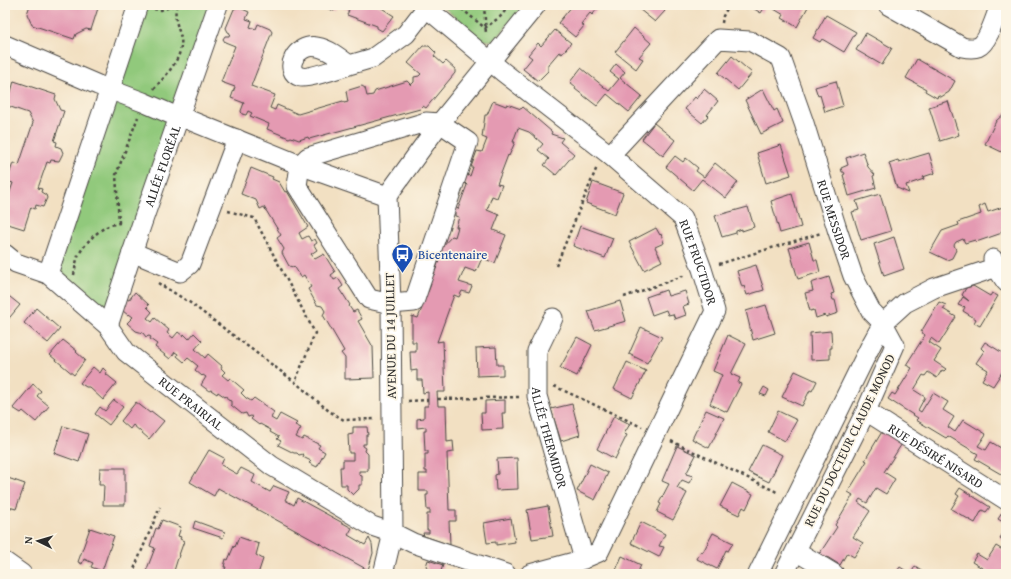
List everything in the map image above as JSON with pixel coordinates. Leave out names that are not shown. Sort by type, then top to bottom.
[{"type":"street","name":"ALLÉE FLORÉAL","points":[[108,326],[132,252],[180,118],[218,5]]},
{"type":"street","points":[[5,45],[180,118],[189,120],[300,165],[387,196],[440,123],[536,5]]},
{"type":"street","points":[[888,5],[954,43],[962,47],[970,48],[979,46],[986,41],[1000,5]]},
{"type":"street","points":[[349,65],[373,58],[406,34],[425,6]]},
{"type":"street","name":"RUE FRUCTIDOR","points":[[425,6],[490,62],[607,152],[683,218],[702,269],[715,311],[599,552],[584,559],[532,574]]},
{"type":"street","points":[[48,274],[109,89],[146,7]]},
{"type":"street","name":"RUE MESSIDOR","points":[[607,152],[718,39],[750,41],[781,58],[804,123],[836,229],[853,276],[871,311],[883,323]]},
{"type":"street","points":[[426,122],[440,123],[468,142],[414,302],[390,304],[370,299],[297,186],[300,165],[308,157],[322,152],[426,122]]},
{"type":"street","points":[[132,252],[180,272],[190,264],[237,139]]},
{"type":"street","name":"AVENUE DU 14 JUILLET","points":[[383,574],[393,533],[387,196]]},
{"type":"street","name":"RUE PRAIRIAL","points":[[5,254],[16,263],[48,274],[108,326],[126,352],[272,466],[372,526],[393,533]]},
{"type":"street","points":[[758,574],[861,364],[883,323],[905,303],[934,288],[1000,268]]},
{"type":"street","name":"ALLÉE THERMIDOR","points":[[553,318],[537,351],[537,396],[584,559]]},
{"type":"street","name":"RUE DU DOCTEUR CLAUDE MONOD","points":[[784,574],[866,411],[895,345],[883,323]]},
{"type":"street","name":"RUE DÉSIRÉ NISARD","points":[[866,411],[1006,500]]},
{"type":"street","points":[[393,533],[414,543],[506,574]]},
{"type":"street","points":[[796,551],[834,574]]},
{"type":"street","points":[[5,562],[22,574]]},
{"type":"path","points":[[119,223],[116,175],[130,142],[144,102],[172,69],[179,54],[181,40],[176,21],[177,5],[160,10],[146,7]]},
{"type":"path","points":[[457,5],[485,28],[500,17],[510,5]]},
{"type":"path","points":[[556,266],[607,152]]},
{"type":"path","points":[[212,206],[254,218],[315,333],[295,382]]},
{"type":"path","points":[[69,292],[78,257],[91,238],[112,223],[127,222],[141,226]]},
{"type":"path","points":[[624,297],[702,269],[836,229]]},
{"type":"path","points":[[155,282],[189,302],[295,382],[329,411],[344,420],[392,419]]},
{"type":"path","points":[[537,378],[795,500]]},
{"type":"path","points":[[438,399],[537,396]]},
{"type":"path","points":[[132,574],[160,507]]},
{"type":"green space","points":[[138,5],[218,5],[108,326],[48,274]]},
{"type":"green space","points":[[441,5],[524,5],[497,38],[492,41],[482,40]]},
{"type":"building","points":[[30,5],[99,5],[91,30],[86,29],[76,34],[74,39],[32,25],[27,14]]},
{"type":"building","points":[[319,5],[336,5],[334,11]]},
{"type":"building","points":[[336,5],[377,5],[394,16],[382,31],[377,28],[377,26],[347,15],[349,10]]},
{"type":"building","points":[[573,5],[601,5],[592,15],[590,13],[585,19],[581,24],[584,26],[575,37],[558,23]]},
{"type":"building","points":[[642,5],[667,5],[664,10],[665,11],[655,22],[639,9]]},
{"type":"building","points":[[752,5],[766,5],[761,13],[751,7]]},
{"type":"building","points":[[776,5],[809,5],[797,27],[782,18],[784,15],[774,9]]},
{"type":"building","points":[[238,7],[249,12],[246,19],[252,21],[250,27],[256,29],[258,24],[270,29],[272,32],[251,86],[275,95],[270,108],[275,110],[277,105],[298,114],[343,101],[344,103],[348,102],[346,91],[362,86],[365,88],[367,96],[373,95],[375,91],[407,81],[411,85],[414,82],[414,77],[421,74],[408,63],[423,46],[429,46],[436,53],[434,56],[443,64],[446,61],[455,69],[455,73],[426,108],[423,106],[420,109],[309,139],[308,137],[299,140],[291,137],[289,138],[267,129],[269,124],[250,116],[252,113],[248,111],[246,115],[242,114],[241,111],[244,103],[231,98],[235,87],[221,82],[235,46],[225,42],[223,39],[225,36],[229,36],[230,33],[226,28],[234,9]]},
{"type":"building","points":[[826,15],[856,32],[844,52],[822,39],[820,42],[813,38]]},
{"type":"building","points":[[634,28],[651,43],[639,57],[643,59],[636,69],[615,52]]},
{"type":"building","points":[[555,30],[571,43],[562,54],[559,52],[548,65],[548,71],[538,81],[523,69],[532,58],[528,55],[538,43],[541,46]]},
{"type":"building","points":[[866,33],[892,48],[882,65],[856,50]]},
{"type":"building","points":[[732,56],[752,73],[738,90],[718,73]]},
{"type":"building","points":[[917,59],[955,81],[949,92],[941,97],[938,95],[937,98],[925,91],[926,89],[906,78]]},
{"type":"building","points":[[616,64],[625,72],[620,78],[642,96],[629,112],[607,94],[597,106],[575,89],[576,87],[570,82],[581,68],[609,91],[619,79],[610,72]]},
{"type":"building","points":[[14,81],[56,95],[55,99],[60,110],[64,111],[54,141],[57,142],[56,146],[61,148],[63,153],[59,161],[51,160],[50,163],[47,162],[38,188],[42,189],[41,192],[46,195],[47,198],[43,207],[36,205],[35,209],[31,207],[24,229],[5,223],[5,206],[13,183],[7,181],[13,163],[19,165],[33,123],[28,113],[5,105],[5,90],[11,92]]},
{"type":"building","points":[[836,81],[843,106],[825,112],[820,95],[818,96],[815,87]]},
{"type":"building","points":[[704,89],[718,101],[702,123],[685,109],[695,97],[697,99]]},
{"type":"building","points":[[763,89],[774,111],[777,109],[783,123],[761,134],[745,100]]},
{"type":"building","points":[[493,101],[506,106],[507,104],[521,109],[523,107],[552,132],[551,134],[563,138],[560,142],[574,154],[556,175],[544,165],[549,159],[538,150],[543,144],[529,132],[518,128],[513,142],[515,142],[509,156],[508,155],[497,184],[502,185],[497,198],[492,196],[487,210],[499,215],[493,230],[506,235],[495,263],[482,258],[476,272],[465,268],[459,282],[472,286],[469,293],[462,291],[459,297],[454,295],[437,342],[443,341],[445,392],[437,392],[438,406],[446,406],[447,442],[453,441],[454,452],[447,453],[449,510],[456,510],[456,521],[449,521],[450,545],[424,536],[423,533],[429,533],[429,530],[427,530],[427,514],[430,514],[430,510],[427,510],[426,495],[428,495],[428,491],[419,491],[419,474],[427,474],[427,471],[425,471],[425,454],[428,454],[428,451],[425,451],[424,431],[426,431],[426,427],[417,428],[417,419],[424,418],[424,406],[428,406],[428,392],[423,393],[422,380],[417,380],[417,370],[411,371],[410,352],[416,352],[416,342],[412,342],[412,316],[418,318],[422,308],[420,307],[426,291],[428,292],[431,284],[428,281],[432,274],[434,275],[442,251],[439,250],[452,236],[455,237],[459,217],[455,216],[455,207],[458,209],[467,185],[464,182],[465,177],[468,175],[470,176],[473,167],[471,167],[477,151],[482,152],[487,139],[482,137],[485,115],[487,115]]},
{"type":"building","points":[[948,101],[959,135],[940,141],[929,107]]},
{"type":"building","points":[[1006,112],[1006,154],[985,144],[996,121]]},
{"type":"building","points":[[654,123],[675,140],[663,156],[642,139]]},
{"type":"building","points":[[781,145],[791,175],[766,183],[757,153]]},
{"type":"building","points":[[863,152],[868,167],[875,175],[873,176],[876,188],[849,196],[843,175],[845,174],[842,172],[841,168],[848,165],[846,158]]},
{"type":"building","points":[[929,153],[935,173],[923,177],[924,179],[906,185],[909,193],[897,188],[889,163],[898,160],[899,162]]},
{"type":"building","points":[[675,156],[683,162],[686,158],[698,168],[696,171],[704,177],[715,163],[738,182],[726,198],[702,179],[693,190],[666,167]]},
{"type":"building","points":[[251,168],[273,177],[272,179],[279,182],[285,192],[287,191],[308,227],[299,233],[302,239],[308,236],[311,241],[315,239],[317,243],[314,245],[317,250],[311,254],[315,259],[324,254],[335,272],[331,275],[334,280],[338,278],[343,286],[339,289],[353,312],[357,310],[362,319],[358,321],[373,347],[374,378],[345,379],[345,358],[341,353],[344,351],[323,315],[325,311],[322,306],[317,305],[308,289],[311,287],[304,275],[301,277],[294,266],[289,266],[282,253],[284,249],[277,238],[281,235],[264,207],[260,209],[256,200],[241,194]]},
{"type":"building","points":[[593,182],[623,193],[615,214],[586,203]]},
{"type":"building","points":[[792,194],[801,227],[780,233],[771,201]]},
{"type":"building","points":[[880,194],[891,231],[861,240],[852,212],[859,210],[856,201]]},
{"type":"building","points":[[985,204],[988,212],[1006,206],[1006,230],[1001,231],[1002,233],[976,242],[975,240],[965,243],[963,239],[956,242],[954,245],[956,250],[952,258],[947,260],[930,252],[942,231],[959,225],[958,222],[981,214],[979,207]]},
{"type":"building","points":[[748,207],[754,227],[742,231],[742,229],[736,231],[736,233],[722,237],[715,216]]},
{"type":"building","points":[[580,226],[613,238],[605,258],[573,246]]},
{"type":"building","points":[[656,228],[660,235],[661,234],[664,243],[655,247],[662,261],[644,270],[629,242]]},
{"type":"building","points":[[894,237],[904,269],[884,276],[874,244]]},
{"type":"building","points":[[809,242],[814,260],[817,260],[820,272],[798,279],[789,248]]},
{"type":"building","points":[[756,265],[764,290],[747,295],[744,286],[742,287],[737,271]]},
{"type":"building","points":[[829,277],[834,293],[831,294],[833,300],[835,300],[838,313],[826,317],[825,315],[816,318],[814,310],[810,311],[805,293],[813,291],[811,283]]},
{"type":"building","points":[[973,286],[990,296],[992,293],[998,296],[980,326],[974,323],[976,319],[963,311],[964,306],[958,305],[963,297],[969,301],[962,295],[966,288]]},
{"type":"building","points":[[666,290],[668,296],[685,291],[689,304],[683,306],[686,315],[675,319],[673,314],[668,315],[666,310],[652,315],[646,297]]},
{"type":"building","points":[[135,292],[149,305],[147,307],[152,312],[147,318],[152,322],[155,318],[169,330],[167,333],[173,338],[178,332],[183,336],[184,334],[189,339],[194,333],[202,341],[195,349],[205,358],[208,354],[222,366],[221,368],[225,372],[222,375],[228,380],[230,378],[244,390],[241,393],[246,398],[251,401],[254,398],[274,412],[271,418],[276,421],[280,414],[297,423],[295,425],[301,428],[296,437],[302,440],[304,437],[320,445],[318,448],[325,452],[317,467],[309,463],[311,461],[303,457],[303,454],[299,455],[278,445],[281,441],[277,439],[279,437],[270,432],[271,430],[260,424],[259,425],[251,419],[253,417],[248,417],[246,413],[242,414],[231,405],[231,401],[228,400],[226,396],[225,397],[218,392],[217,394],[211,390],[209,391],[201,385],[206,377],[203,375],[202,376],[195,370],[198,366],[188,358],[184,362],[175,352],[170,359],[155,347],[157,344],[150,339],[151,337],[146,337],[143,333],[136,331],[127,323],[133,317],[123,311],[126,299],[129,300]]},
{"type":"building","points":[[5,293],[20,305],[5,323]]},
{"type":"building","points":[[620,301],[626,321],[595,330],[588,311]]},
{"type":"building","points":[[939,302],[946,305],[943,309],[956,317],[939,344],[931,338],[929,342],[941,350],[934,361],[946,369],[944,371],[942,370],[937,378],[928,372],[925,376],[923,375],[914,390],[925,397],[918,410],[921,412],[933,393],[948,402],[943,410],[954,417],[948,427],[955,432],[963,420],[986,434],[978,446],[986,450],[991,442],[1006,451],[1006,477],[975,459],[978,454],[948,436],[946,438],[916,420],[918,418],[888,399],[892,393],[895,395],[912,368],[906,365],[925,335],[921,332]]},
{"type":"building","points":[[766,305],[775,333],[753,340],[746,311]]},
{"type":"building","points":[[36,308],[60,329],[48,343],[24,323]]},
{"type":"building","points":[[641,327],[662,337],[647,363],[629,354]]},
{"type":"building","points":[[831,331],[832,348],[830,348],[830,359],[811,360],[810,333]]},
{"type":"building","points":[[728,335],[746,344],[731,374],[740,378],[738,383],[741,384],[727,412],[710,404],[722,375],[713,371]]},
{"type":"building","points":[[577,337],[592,345],[577,376],[560,368]]},
{"type":"building","points":[[63,340],[77,351],[76,352],[85,360],[74,375],[50,355]]},
{"type":"building","points":[[985,342],[1006,355],[1006,366],[993,386],[982,380],[988,370],[976,363],[984,351],[981,348]]},
{"type":"building","points":[[496,347],[497,365],[503,365],[503,375],[477,376],[476,348]]},
{"type":"building","points":[[627,362],[646,371],[632,398],[614,389]]},
{"type":"building","points":[[93,367],[100,373],[103,368],[107,372],[106,374],[117,383],[103,400],[89,387],[86,387],[80,383]]},
{"type":"building","points":[[795,371],[817,381],[812,391],[810,390],[802,406],[782,397]]},
{"type":"building","points":[[33,384],[41,391],[37,396],[49,406],[36,422],[23,411],[21,413],[13,408]]},
{"type":"building","points":[[764,387],[769,390],[766,396],[760,394]]},
{"type":"building","points":[[114,400],[123,407],[109,425],[95,414],[100,407],[105,411]]},
{"type":"building","points":[[505,400],[505,413],[502,413],[503,429],[482,430],[481,413],[485,413],[485,401]]},
{"type":"building","points":[[136,402],[150,413],[151,411],[164,421],[149,439],[133,425],[130,429],[121,421]]},
{"type":"building","points":[[572,404],[580,435],[561,441],[551,409]]},
{"type":"building","points":[[706,410],[724,418],[709,448],[692,439]]},
{"type":"building","points":[[778,411],[797,420],[785,441],[768,432]]},
{"type":"building","points":[[614,416],[630,424],[624,434],[627,435],[615,459],[597,449]]},
{"type":"building","points":[[63,426],[88,434],[79,462],[54,453]]},
{"type":"building","points":[[353,427],[367,427],[368,435],[366,435],[366,444],[363,444],[363,446],[366,448],[365,451],[368,454],[368,471],[359,471],[359,475],[362,476],[362,485],[359,485],[359,489],[353,495],[347,489],[347,485],[341,485],[340,467],[343,467],[343,460],[353,460],[353,453],[349,453],[348,435],[353,434]]},
{"type":"building","points":[[883,430],[903,442],[884,472],[895,479],[886,494],[876,488],[867,503],[860,499],[858,502],[870,511],[853,537],[863,543],[854,557],[847,553],[840,565],[827,557],[825,560],[818,556],[837,527],[835,525],[853,495],[848,492],[867,461],[865,460]]},
{"type":"building","points":[[762,445],[782,455],[769,482],[748,472]]},
{"type":"building","points":[[677,446],[696,455],[686,474],[693,476],[689,483],[682,480],[677,488],[687,493],[673,520],[657,512],[661,504],[659,503],[669,484],[662,481]]},
{"type":"building","points":[[209,450],[224,458],[221,465],[237,474],[241,468],[255,475],[252,482],[270,492],[274,486],[289,492],[285,500],[294,505],[297,498],[352,528],[348,535],[365,545],[369,538],[372,544],[373,553],[368,570],[218,488],[214,496],[190,482]]},
{"type":"building","points":[[517,458],[518,489],[496,490],[495,475],[498,474],[497,459]]},
{"type":"building","points":[[590,464],[608,473],[595,500],[577,491]]},
{"type":"building","points":[[100,468],[125,468],[125,505],[103,505],[104,485],[99,485]]},
{"type":"building","points":[[5,477],[25,484],[16,509],[5,506]]},
{"type":"building","points":[[732,483],[753,494],[746,509],[743,507],[739,515],[720,506]]},
{"type":"building","points":[[960,488],[990,507],[986,512],[982,510],[975,523],[951,509],[959,496],[956,494]]},
{"type":"building","points":[[548,506],[553,536],[532,539],[527,510]]},
{"type":"building","points":[[1004,510],[1006,511],[1006,524],[998,519]]},
{"type":"building","points":[[511,518],[515,542],[496,545],[496,542],[487,543],[484,523]]},
{"type":"building","points":[[162,520],[181,527],[178,536],[184,541],[180,555],[173,574],[145,574],[155,548],[150,546],[156,528],[158,529]]},
{"type":"building","points":[[195,521],[225,532],[223,538],[193,528]]},
{"type":"building","points":[[641,522],[665,534],[659,546],[664,547],[659,557],[631,543]]},
{"type":"building","points":[[90,528],[114,536],[102,571],[91,567],[93,563],[84,559],[82,564],[78,562]]},
{"type":"building","points":[[1006,529],[1006,542],[1000,538]]},
{"type":"building","points":[[713,533],[733,543],[728,551],[726,550],[717,569],[697,559],[701,551],[703,552]]},
{"type":"building","points":[[239,537],[259,544],[256,555],[263,559],[258,574],[223,574],[226,567],[224,567],[226,559],[228,560]]},
{"type":"building","points":[[996,546],[1006,552],[1006,571],[1004,574],[992,574],[972,562],[977,554],[987,560]]},
{"type":"building","points":[[622,556],[641,565],[637,574],[617,574],[618,572],[616,570]]},
{"type":"building","points":[[428,560],[443,565],[441,571],[443,572],[442,574],[426,573],[428,569],[426,566]]},
{"type":"building","points":[[915,566],[923,571],[921,574],[911,574]]},
{"type":"building","points":[[900,567],[911,574],[895,574]]},
{"type":"place","name":"Bicentenaire","points":[[403,274]]}]
